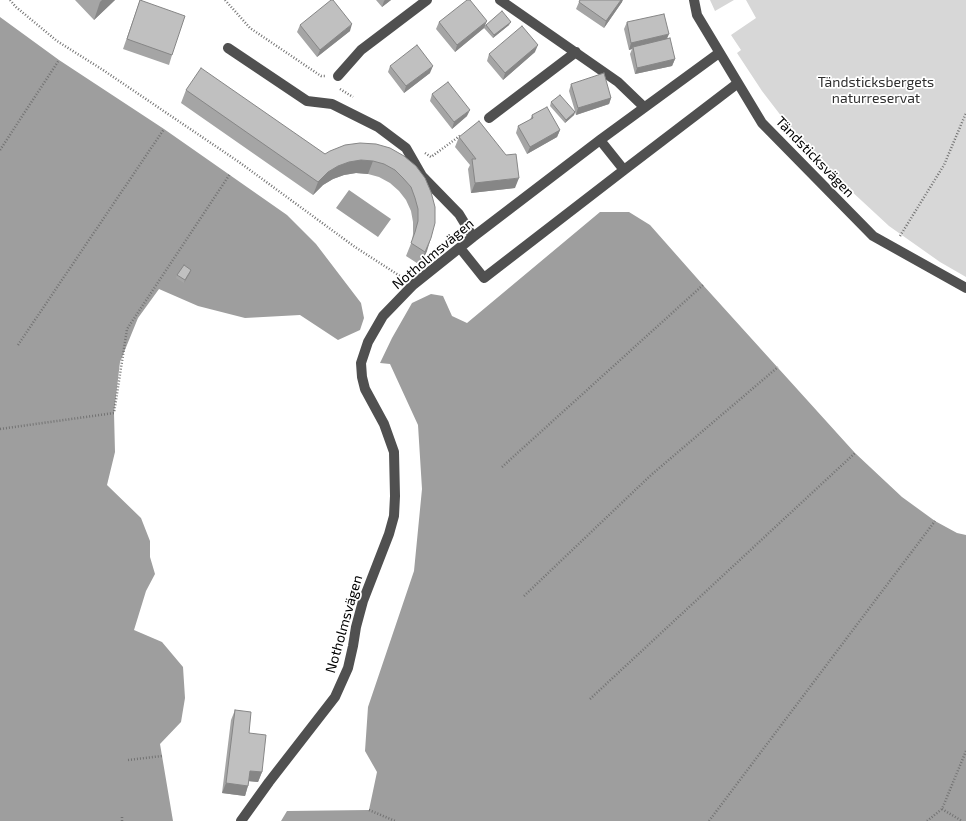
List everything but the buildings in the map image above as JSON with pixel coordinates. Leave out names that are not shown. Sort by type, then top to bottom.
[{"type":"street","points":[[338,76],[362,50],[427,0]]},
{"type":"street","points":[[500,0],[618,82],[644,107]]},
{"type":"street","name":"Tändsticksvägen","points":[[694,0],[697,15],[762,123],[873,236],[966,288]]},
{"type":"street","points":[[228,48],[306,101],[332,104],[378,127],[406,148],[422,176],[459,214],[473,237]]},
{"type":"street","points":[[489,118],[576,52]]},
{"type":"street","name":"Notholmsvägen","points":[[241,821],[269,782],[335,697],[348,668],[363,601],[394,516],[394,452],[384,424],[365,389],[361,363],[368,342],[384,316],[413,285],[473,237],[644,107],[719,53]]},
{"type":"street","points":[[460,248],[484,278],[738,83]]},
{"type":"street","points":[[600,140],[624,170]]},
{"type":"path","points":[[10,0],[16,8],[57,41],[103,70],[239,162],[355,247],[413,285]]},
{"type":"path","points":[[225,0],[250,28],[314,72],[321,76],[338,76],[339,88],[359,102]]},
{"type":"path","points":[[0,150],[59,60]]},
{"type":"path","points":[[893,247],[944,165],[966,113]]},
{"type":"path","points":[[18,345],[164,129]]},
{"type":"path","points":[[419,148],[431,158],[466,131]]},
{"type":"path","points":[[0,429],[114,413],[127,330],[230,174]]},
{"type":"path","points":[[502,467],[703,285]]},
{"type":"path","points":[[524,596],[650,475],[778,367]]},
{"type":"path","points":[[590,699],[855,453]]},
{"type":"path","points":[[709,821],[935,521]]},
{"type":"path","points":[[927,821],[942,809],[966,751]]},
{"type":"path","points":[[128,760],[162,756]]},
{"type":"path","points":[[942,809],[962,821]]},
{"type":"path","points":[[369,810],[395,821]]},
{"type":"green space","points":[[710,0],[734,0],[715,11]]},
{"type":"green space","name":"Tändsticksbergets naturreservat","points":[[746,0],[966,0],[966,277],[940,262],[889,226],[822,164],[795,134],[762,91],[737,53],[741,50],[731,35],[756,18]]},
{"type":"shaded area","points":[[0,17],[59,60],[164,129],[287,215],[316,244],[361,303],[364,318],[360,330],[338,340],[300,315],[245,318],[198,306],[159,289],[138,318],[120,362],[114,413],[115,452],[107,485],[141,518],[150,541],[150,557],[155,574],[146,591],[134,630],[162,642],[183,667],[185,698],[181,722],[160,744],[173,821],[0,821]]},
{"type":"shaded area","points":[[349,190],[391,219],[378,237],[336,208]]},
{"type":"shaded area","points":[[600,212],[629,212],[650,225],[855,453],[902,497],[935,521],[957,533],[966,535],[966,821],[281,821],[287,811],[369,810],[377,772],[365,751],[368,707],[414,571],[422,489],[418,425],[390,364],[380,363],[392,338],[412,303],[431,294],[443,296],[452,316],[467,323]]}]
